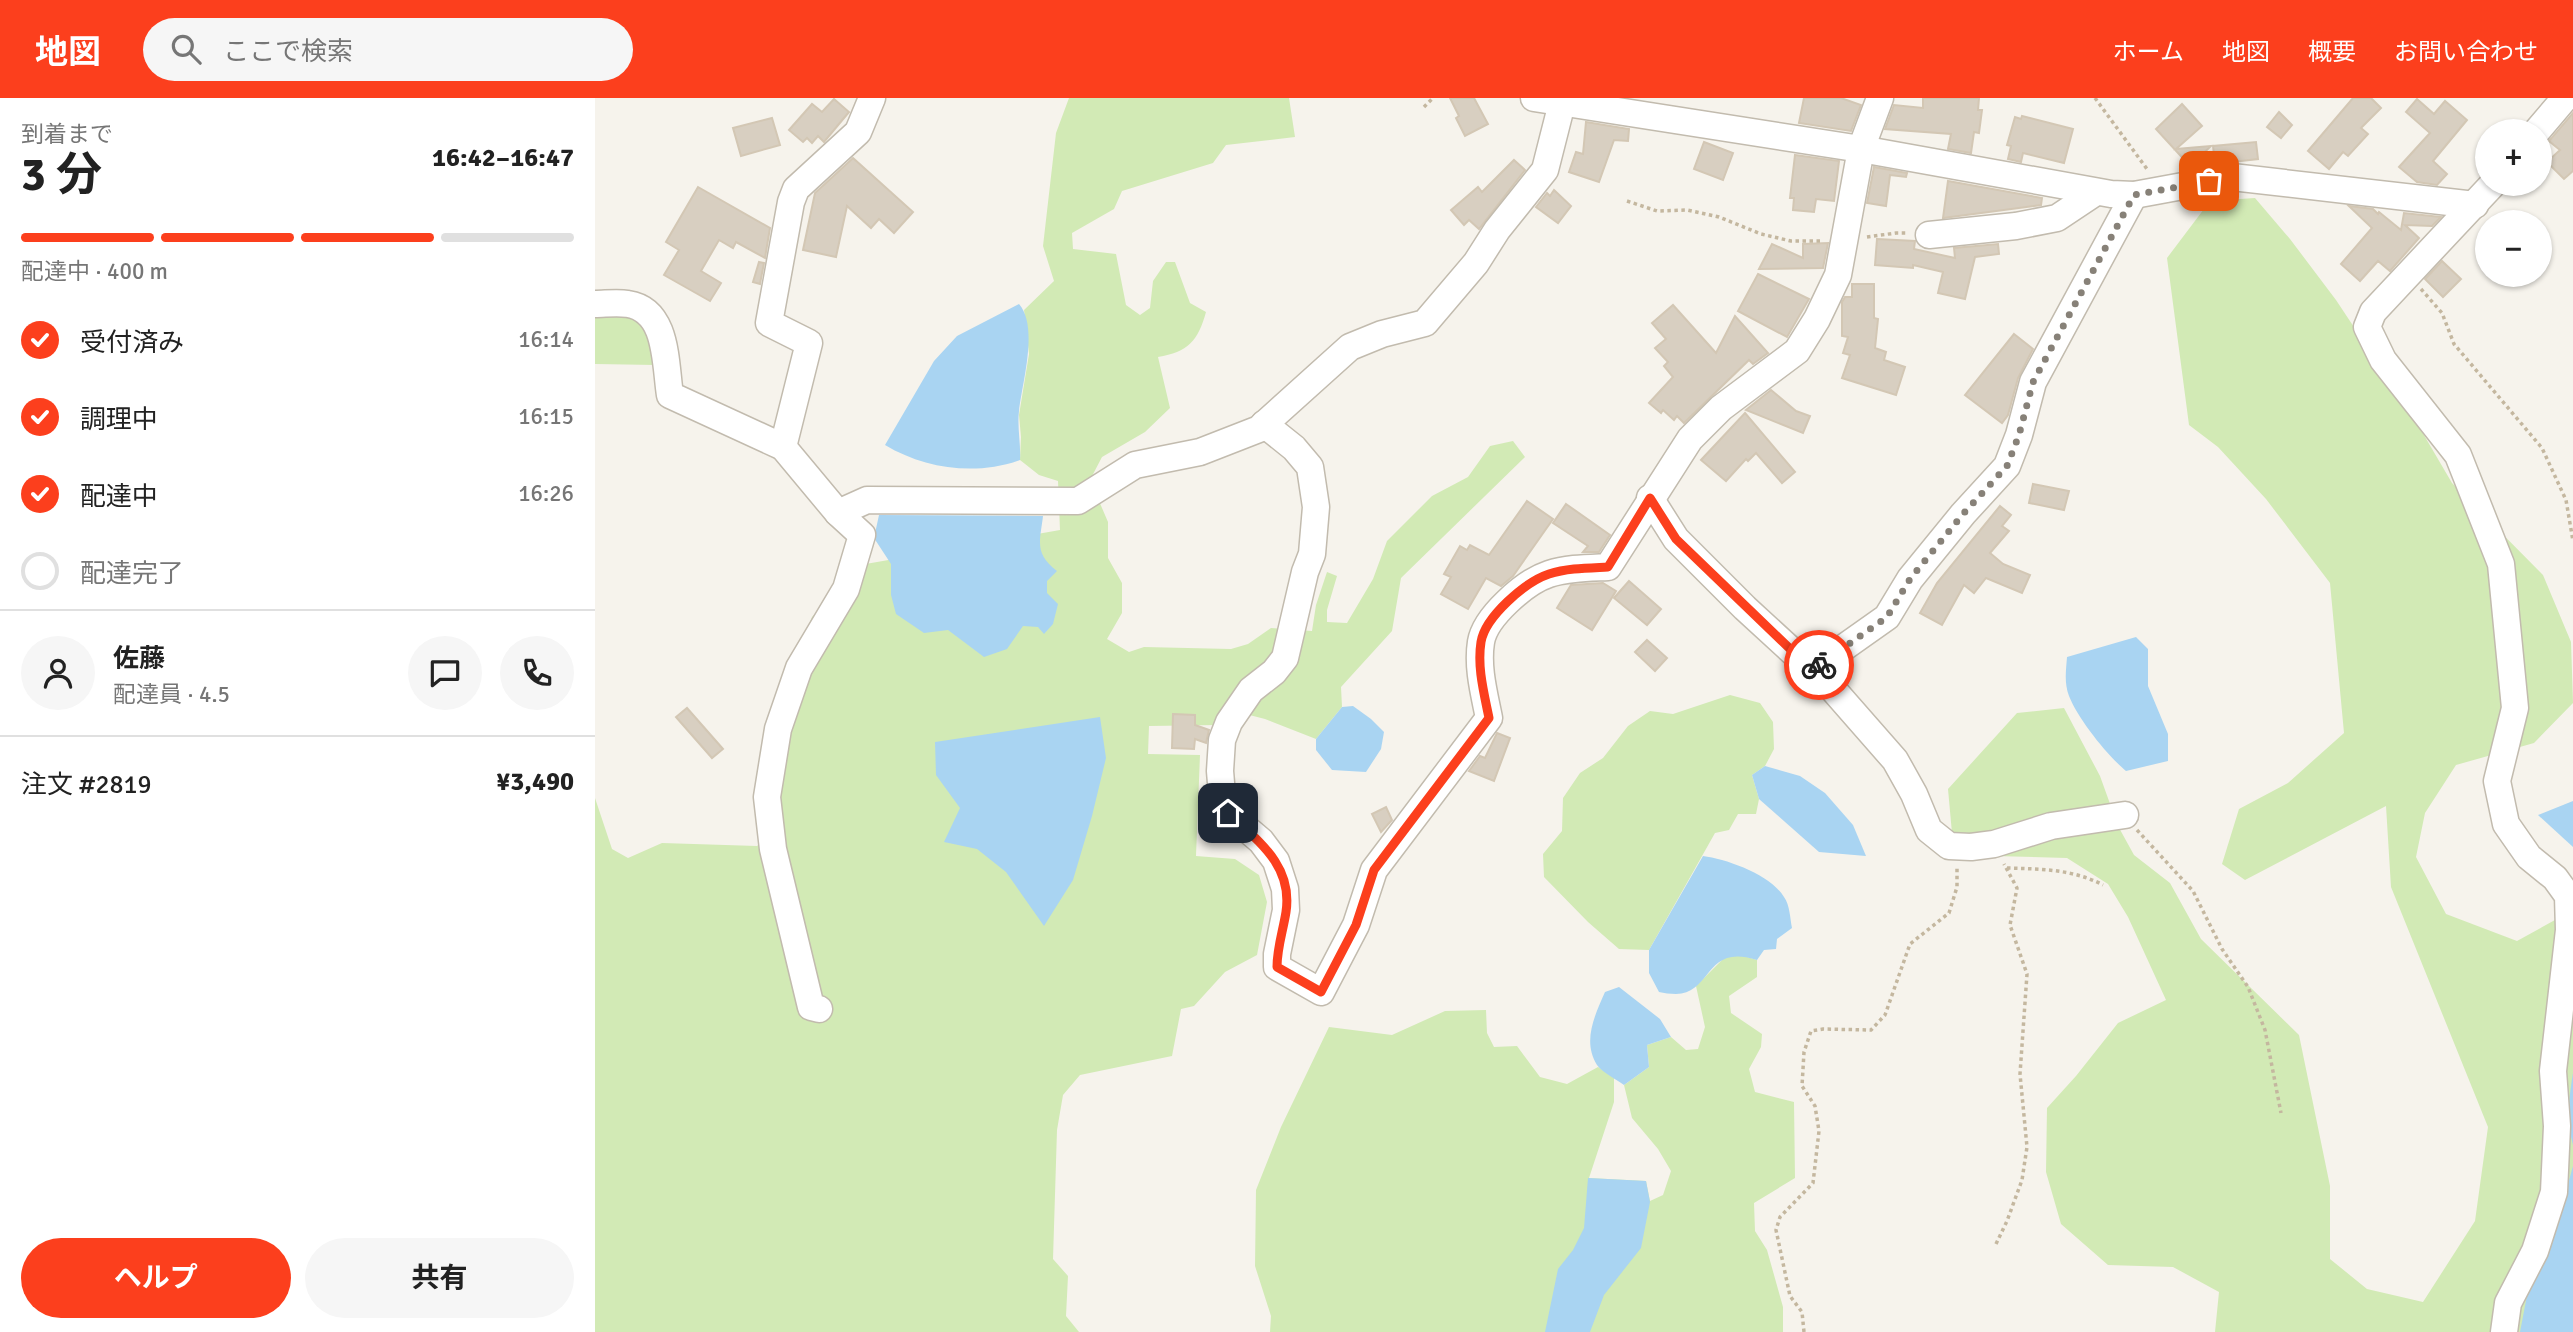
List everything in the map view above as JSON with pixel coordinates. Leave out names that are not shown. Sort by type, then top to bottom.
[{"type":"street","points":[[783,447],[809,343],[769,323],[791,202],[796,189],[858,132],[872,98]]},
{"type":"street","points":[[1534,98],[1861,149],[2096,192],[2134,195],[2232,177],[2476,205]]},
{"type":"street","points":[[1264,424],[1294,448],[1310,467],[1316,507],[1312,554],[1305,572],[1285,658],[1251,691],[1229,722],[1222,740],[1222,795],[1228,813],[1261,841],[1276,861],[1285,889],[1286,910],[1277,967],[1321,992],[1356,925],[1374,870],[1489,718],[1480,671],[1481,639],[1493,618],[1507,601],[1545,575],[1569,569],[1608,567],[1650,498],[1697,431],[1721,408],[1797,351],[1817,319],[1838,275],[1861,149],[1880,98]]},
{"type":"street","points":[[2547,119],[2565,98]]},
{"type":"street","points":[[838,513],[867,500],[1078,501],[1135,465],[1200,452],[1259,429],[1350,347],[1382,334],[1425,323],[1476,263],[1497,230],[1545,170],[1562,103]]},
{"type":"street","points":[[1929,235],[2016,226],[2057,218],[2096,192]]},
{"type":"street","points":[[1812,670],[1887,617],[1910,579],[1963,514],[2007,466],[2019,435],[2033,382],[2134,195]]},
{"type":"street","points":[[2483,196],[2373,312],[2367,327],[2383,360],[2458,455],[2501,565],[2515,708],[2497,781],[2505,824],[2529,857],[2556,878],[2568,896],[2569,930],[2553,1071],[2557,1126],[2554,1192],[2535,1251],[2508,1303],[2504,1332]]},
{"type":"street","points":[[595,304],[628,304],[647,310],[659,329],[670,395],[783,447],[838,513],[862,535],[846,589],[799,668],[778,729],[767,797],[773,849],[811,1007],[818,1009]]},
{"type":"street","points":[[1650,498],[1676,539],[1831,687],[1895,760],[1914,794],[1929,830],[1949,846],[1994,844],[2051,826],[2125,815]]},
{"type":"path","points":[[1424,107],[1433,98]]},
{"type":"path","points":[[2095,98],[2163,190]]},
{"type":"path","points":[[1627,201],[1657,211],[1687,210],[1719,217],[1761,234],[1791,241],[1844,241],[1896,233],[1929,235]]},
{"type":"path","points":[[2408,275],[2442,313],[2454,344],[2542,448],[2566,500],[2573,541]]},
{"type":"path","points":[[2125,815],[2193,891],[2222,949],[2248,987],[2265,1030],[2281,1112]]},
{"type":"path","points":[[1994,844],[2017,888],[2010,925],[2027,974],[2020,1074],[2027,1147],[2022,1180],[1996,1244]]},
{"type":"path","points":[[1804,1332],[1802,1312],[1790,1296],[1776,1230],[1780,1217],[1813,1183],[1819,1130],[1815,1106],[1802,1086],[1804,1052],[1811,1031],[1871,1030],[1885,1015],[1910,944],[1949,914],[1957,887],[1957,846]]},
{"type":"path","points":[[2007,869],[2045,869],[2086,876],[2103,885]]},
{"type":"green space","points":[[1069,98],[1289,98],[1295,137],[1226,145],[1213,163],[1122,191],[1114,209],[1072,233],[1073,249],[1116,254],[1126,305],[1140,315],[1150,308],[1153,281],[1166,262],[1175,262],[1190,303],[1206,312],[1199,331],[1190,344],[1177,352],[1158,357],[1170,408],[1145,432],[1102,457],[1090,480],[1108,522],[1108,558],[1122,583],[1122,613],[1107,639],[1129,652],[1144,647],[1231,649],[1248,644],[1271,628],[1312,631],[1316,605],[1327,572],[1337,576],[1327,610],[1327,622],[1347,623],[1373,579],[1387,541],[1432,496],[1468,477],[1490,446],[1513,441],[1525,457],[1401,578],[1392,631],[1341,687],[1342,707],[1316,739],[1265,719],[1230,710],[1218,725],[1149,726],[1148,754],[1200,755],[1196,856],[1235,859],[1259,875],[1267,902],[1257,955],[1225,972],[1194,1006],[1181,1009],[1172,1056],[1080,1075],[1063,1095],[1057,1130],[1053,1259],[1068,1276],[1066,1316],[1079,1332],[595,1332],[595,798],[612,849],[628,858],[662,843],[757,846],[768,836],[774,713],[812,617],[860,565],[1060,530],[1058,481],[1039,475],[1020,460],[1019,415],[1029,354],[1024,310],[1054,281],[1043,246],[1056,133]]},
{"type":"green space","points":[[2255,198],[2336,300],[2411,413],[2452,483],[2543,575],[2571,642],[2573,703],[2534,743],[2456,765],[2425,813],[2416,857],[2446,914],[2517,941],[2573,910],[2573,1332],[2215,1332],[2219,1292],[2173,1267],[2108,1265],[2061,1224],[2046,1172],[2047,1108],[2118,1023],[2166,1000],[2128,917],[2108,884],[2067,858],[1954,855],[1948,789],[2017,713],[2064,708],[2100,776],[2118,826],[2134,855],[2170,883],[2201,939],[2299,1035],[2330,1186],[2330,1259],[2367,1289],[2423,1302],[2475,1221],[2488,1127],[2391,887],[2386,806],[2245,880],[2222,864],[2239,809],[2288,783],[2344,733],[2330,583],[2266,499],[2218,447],[2189,425],[2167,258],[2210,201]]},
{"type":"green space","points":[[627,315],[642,322],[651,334],[656,365],[595,364],[595,317]]},
{"type":"green space","points":[[1730,695],[1760,703],[1773,722],[1774,749],[1765,766],[1752,775],[1759,799],[1756,814],[1738,814],[1729,830],[1715,833],[1649,950],[1619,949],[1544,877],[1543,854],[1562,831],[1563,798],[1580,773],[1603,758],[1628,726],[1650,711],[1673,714]]},
{"type":"green space","points":[[1738,954],[1757,960],[1757,977],[1729,996],[1731,1013],[1762,1034],[1761,1047],[1749,1069],[1755,1092],[1794,1102],[1795,1178],[1754,1203],[1755,1231],[1767,1250],[1783,1307],[1783,1332],[1270,1332],[1271,1316],[1255,1266],[1256,1190],[1281,1127],[1329,1027],[1392,1035],[1445,1011],[1486,1010],[1487,1033],[1494,1047],[1517,1046],[1540,1077],[1567,1084],[1598,1067],[1614,1078],[1614,1102],[1589,1178],[1646,1181],[1650,1201],[1663,1195],[1671,1171],[1658,1149],[1632,1118],[1624,1085],[1649,1067],[1647,1045],[1671,1037],[1686,1050],[1698,1049],[1705,1027],[1696,986],[1725,957]]},
{"type":"water","points":[[1019,304],[1025,314],[1029,341],[1019,417],[1020,460],[986,468],[951,468],[917,460],[885,445],[934,361],[957,336]]},
{"type":"water","points":[[879,515],[1043,516],[1040,546],[1045,558],[1057,571],[1047,581],[1047,593],[1058,604],[1053,624],[1044,634],[1038,627],[1023,626],[1007,649],[984,657],[948,630],[924,633],[896,614],[891,595],[891,564],[874,538]]},
{"type":"water","points":[[2136,637],[2148,649],[2148,686],[2168,734],[2168,761],[2126,771],[2110,756],[2073,705],[2066,686],[2066,667],[2067,657]]},
{"type":"water","points":[[1353,706],[1384,732],[1381,749],[1366,772],[1332,770],[1316,750],[1316,739],[1342,707]]},
{"type":"water","points":[[1100,717],[1106,758],[1092,816],[1073,880],[1044,926],[1006,872],[977,849],[944,842],[960,808],[936,775],[935,742]]},
{"type":"water","points":[[1765,766],[1800,776],[1825,793],[1853,825],[1866,856],[1819,852],[1759,799],[1752,775]]},
{"type":"water","points":[[2573,801],[2573,847],[2538,815]]},
{"type":"water","points":[[1703,856],[1736,864],[1759,875],[1778,889],[1789,908],[1792,928],[1777,939],[1776,949],[1764,950],[1757,960],[1727,958],[1718,963],[1688,992],[1659,992],[1649,973],[1649,950]]},
{"type":"water","points":[[1619,987],[1660,1019],[1671,1037],[1647,1045],[1649,1067],[1624,1085],[1597,1065],[1590,1037],[1605,992]]},
{"type":"water","points":[[2573,1073],[2573,1145],[2569,1100]]},
{"type":"water","points":[[2573,1166],[2573,1332],[2520,1332],[2530,1280],[2552,1242]]},
{"type":"water","points":[[1588,1178],[1646,1181],[1650,1202],[1641,1248],[1604,1295],[1590,1332],[1545,1332],[1558,1269],[1573,1250],[1584,1228]]},
{"type":"building","points":[[1450,98],[1474,98],[1488,124],[1465,136]]},
{"type":"building","points":[[1804,98],[1841,98],[1861,105],[1851,131],[1799,123]]},
{"type":"building","points":[[1923,98],[1979,98],[1978,110],[1982,110],[1979,133],[1974,132],[1971,153],[1948,149],[1951,134],[1885,129],[1894,105],[1923,108]]},
{"type":"building","points":[[2353,98],[2371,98],[2381,108],[2361,128],[2368,134],[2348,156],[2343,152],[2329,169],[2308,151]]},
{"type":"building","points":[[834,99],[849,112],[824,142],[818,136],[812,143],[807,138],[803,142],[789,130],[812,104],[822,112]]},
{"type":"building","points":[[2417,99],[2434,114],[2445,101],[2467,120],[2433,161],[2447,174],[2437,185],[2417,182],[2399,167],[2430,133],[2406,112]]},
{"type":"building","points":[[2182,104],[2202,126],[2176,149],[2211,146],[2190,166],[2156,129]]},
{"type":"building","points":[[2279,112],[2292,125],[2281,138],[2267,127]]},
{"type":"building","points":[[2573,113],[2573,171],[2564,179],[2552,167],[2552,157],[2560,150],[2552,143],[2552,138]]},
{"type":"building","points":[[2022,116],[2073,129],[2064,163],[2023,153],[2021,162],[2008,159],[2011,146],[2007,145],[2015,117],[2021,119]]},
{"type":"building","points":[[772,118],[780,145],[741,156],[733,128]]},
{"type":"building","points":[[1586,122],[1629,129],[1628,141],[1614,140],[1599,182],[1569,172],[1576,152],[1583,154]]},
{"type":"building","points":[[1704,142],[1733,153],[1723,180],[1694,169]]},
{"type":"building","points":[[2256,142],[2258,159],[2215,164],[2213,146]]},
{"type":"building","points":[[1795,155],[1839,161],[1834,201],[1816,199],[1814,212],[1793,210],[1794,198],[1790,198]]},
{"type":"building","points":[[853,158],[913,212],[894,233],[879,219],[871,228],[847,206],[836,257],[803,250],[815,193]]},
{"type":"building","points":[[1514,160],[1525,170],[1479,229],[1469,220],[1464,225],[1451,210],[1478,187],[1482,192]]},
{"type":"building","points":[[1874,167],[1907,173],[1906,177],[1890,175],[1886,206],[1867,203]]},
{"type":"building","points":[[1948,181],[2042,198],[2041,205],[1943,218]]},
{"type":"building","points":[[698,187],[770,228],[765,258],[736,242],[733,248],[719,240],[701,271],[721,283],[710,301],[664,275],[679,250],[666,242]]},
{"type":"building","points":[[1554,190],[1571,206],[1558,223],[1536,207],[1547,193],[1550,196]]},
{"type":"building","points":[[2349,206],[2373,209],[2401,230],[2404,213],[2441,217],[2432,226],[2405,225],[2419,238],[2390,271],[2378,261],[2360,281],[2341,264],[2372,228]]},
{"type":"building","points":[[1877,239],[1915,241],[1914,249],[1955,258],[1954,248],[1998,244],[1999,254],[1975,257],[1965,299],[1938,293],[1943,272],[1913,265],[1913,268],[1875,265]]},
{"type":"building","points":[[1828,243],[1823,268],[1759,269],[1772,244],[1803,258],[1803,244]]},
{"type":"building","points":[[2442,261],[2461,279],[2443,297],[2425,279]]},
{"type":"building","points":[[759,262],[764,263],[760,284],[753,282]]},
{"type":"building","points":[[1758,274],[1809,299],[1787,337],[1738,311]]},
{"type":"building","points":[[1852,284],[1874,284],[1874,318],[1878,319],[1875,348],[1886,352],[1884,360],[1905,367],[1896,395],[1842,378],[1850,355],[1843,353],[1848,337],[1842,336],[1842,302],[1845,297],[1852,297]]},
{"type":"building","points":[[1673,305],[1716,353],[1735,316],[1768,353],[1753,364],[1749,360],[1684,423],[1677,416],[1674,420],[1663,410],[1661,413],[1649,403],[1673,377],[1664,366],[1668,362],[1655,348],[1666,339],[1652,323]]},
{"type":"building","points":[[2014,334],[2033,349],[2018,378],[2008,415],[2002,423],[1965,395]]},
{"type":"building","points":[[1771,390],[1796,411],[1810,416],[1803,433],[1746,410]]},
{"type":"building","points":[[1745,413],[1795,472],[1782,483],[1756,453],[1748,461],[1746,459],[1726,481],[1701,460]]},
{"type":"building","points":[[2033,484],[2069,491],[2064,510],[2029,503]]},
{"type":"building","points":[[1527,501],[1553,519],[1513,576],[1501,586],[1486,578],[1468,609],[1441,594],[1451,577],[1444,574],[1460,546],[1467,550],[1470,545],[1489,555]]},
{"type":"building","points":[[1566,504],[1610,535],[1599,552],[1583,552],[1588,546],[1553,523]]},
{"type":"building","points":[[2000,506],[2011,515],[2002,526],[2009,531],[1990,553],[2003,564],[2030,575],[2022,593],[1986,578],[1974,593],[1964,585],[1942,625],[1920,613],[1937,583]]},
{"type":"building","points":[[1629,581],[1661,609],[1647,625],[1614,598]]},
{"type":"building","points":[[1603,583],[1616,591],[1592,630],[1557,608],[1571,585]]},
{"type":"building","points":[[1647,640],[1667,658],[1655,671],[1635,652]]},
{"type":"building","points":[[687,708],[723,749],[712,758],[676,717]]},
{"type":"building","points":[[1173,714],[1195,715],[1195,725],[1209,730],[1206,743],[1195,739],[1194,749],[1172,748]]},
{"type":"building","points":[[1497,733],[1510,738],[1494,781],[1469,771],[1480,756],[1485,758]]},
{"type":"building","points":[[1386,807],[1392,820],[1381,832],[1372,814]]},
{"type":"way so far","points":[[1819,665],[1887,617],[1910,579],[1963,514],[2007,466],[2019,435],[2033,382],[2134,195],[2209,181]]},
{"type":"route","points":[[1228,813],[1261,841],[1276,861],[1285,889],[1286,910],[1277,967],[1321,992],[1356,925],[1374,870],[1489,718],[1480,671],[1481,639],[1493,618],[1507,601],[1545,575],[1569,569],[1608,567],[1650,498],[1676,539],[1745,608],[1812,670],[1819,665]]}]
